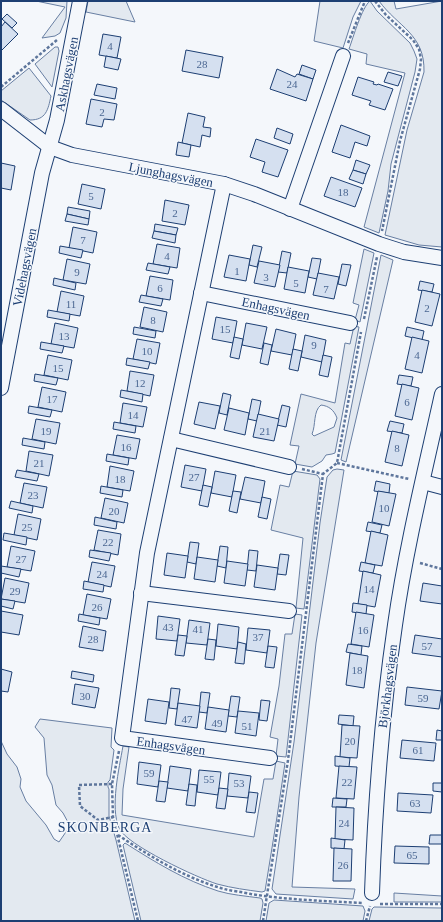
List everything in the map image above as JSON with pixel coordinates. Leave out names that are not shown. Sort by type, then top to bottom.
[{"type":"street","name":"Askhagsvägen","points":[[50,147],[57,120],[80,1]]},
{"type":"street","points":[[290,209],[343,56]]},
{"type":"street","name":"Ljunghagsvägen","points":[[1,110],[50,147],[72,155],[224,184],[254,194],[379,244],[404,252],[442,258]]},
{"type":"street","name":"Videhagsvägen","points":[[1,388],[42,173],[50,147]]},
{"type":"street","name":"Enhagsvägen","points":[[224,184],[147,553],[122,738],[270,758]]},
{"type":"street","name":"Enhagsvägen","points":[[201,293],[350,323]]},
{"type":"street","name":"Björkhagsvägen","points":[[373,900],[374,818],[395,625],[406,560],[442,394]]},
{"type":"street","points":[[171,440],[289,467]]},
{"type":"street","points":[[423,482],[442,487]]},
{"type":"street","points":[[141,593],[289,611]]},
{"type":"path","points":[[343,56],[365,1]]},
{"type":"path","points":[[263,921],[288,760],[323,474],[337,463],[362,326],[400,141],[420,69],[421,59],[413,40],[386,15],[375,1]]},
{"type":"path","points":[[1,87],[75,25]]},
{"type":"path","points":[[337,463],[423,482]]},
{"type":"path","points":[[289,467],[323,474]]},
{"type":"path","points":[[406,560],[442,569]]},
{"type":"path","points":[[122,738],[112,784],[113,817],[138,921]]},
{"type":"path","points":[[112,784],[79,785],[80,806],[98,820],[113,817]]},
{"type":"path","points":[[118,835],[148,855],[199,880],[224,889],[267,896],[442,904]]},
{"type":"shaded area","points":[[36,1],[67,1],[66,18],[60,33],[55,36],[42,38],[65,7]]},
{"type":"shaded area","points":[[88,1],[126,1],[135,22],[86,12]]},
{"type":"shaded area","points":[[320,1],[361,1],[353,17],[343,48],[314,41]]},
{"type":"shaded area","points":[[370,1],[377,11],[410,43],[417,59],[391,164],[388,191],[379,233],[364,227],[405,73],[366,64],[367,54],[349,49],[364,9]]},
{"type":"shaded area","points":[[379,1],[394,1],[396,9],[442,1],[442,247],[419,245],[385,235],[407,130],[424,72],[423,59],[415,40]]},
{"type":"shaded area","points":[[55,47],[58,47],[59,51],[52,87],[35,64]]},
{"type":"shaded area","points":[[29,68],[51,96],[49,106],[43,116],[35,120],[30,120],[1,100],[1,91]]},
{"type":"shaded area","points":[[364,249],[374,253],[360,322],[355,320],[359,305],[353,303]]},
{"type":"shaded area","points":[[381,255],[393,260],[346,462],[341,460]]},
{"type":"shaded area","points":[[354,326],[359,327],[335,453],[326,455],[322,461],[312,467],[295,464],[299,446],[290,445],[301,394],[335,403],[345,343],[350,344]],"holes":[[[321,405],[329,407],[337,418],[334,427],[314,436],[312,434],[316,414],[318,408]]]},
{"type":"shaded area","points":[[333,470],[344,470],[316,643],[299,797],[292,887],[355,889],[353,899],[276,894],[272,889],[294,742],[320,523],[327,477]]},
{"type":"shaded area","points":[[293,471],[317,475],[320,479],[304,609],[296,608],[303,538],[271,530],[280,485],[289,487]]},
{"type":"shaded area","points":[[295,614],[302,615],[286,757],[276,756],[278,739],[270,737],[279,686],[285,634],[292,634]]},
{"type":"shaded area","points":[[40,719],[112,728],[111,747],[114,750],[110,780],[108,782],[109,816],[135,921],[1,921],[1,741],[7,754],[17,767],[21,779],[20,787],[26,801],[46,825],[54,839],[59,842],[70,826],[63,813],[56,805],[52,785],[47,775],[44,738],[35,727]]},
{"type":"shaded area","points":[[123,746],[129,747],[123,789],[122,815],[254,837],[264,779],[273,779],[276,761],[285,763],[265,891],[262,892],[234,888],[208,881],[148,852],[124,835],[119,828],[115,810],[116,788]]},
{"type":"shaded area","points":[[125,843],[170,870],[205,887],[228,894],[262,899],[263,903],[260,921],[141,921],[123,845]]},
{"type":"shaded area","points":[[394,893],[442,896],[442,902],[394,902]]},
{"type":"shaded area","points":[[274,900],[363,906],[365,911],[363,921],[266,921],[269,903]]},
{"type":"shaded area","points":[[374,907],[442,908],[442,921],[369,921],[372,909]]},
{"type":"building","points":[[7,14],[17,23],[12,28],[2,19]]},
{"type":"building","points":[[5,22],[18,34],[2,50],[1,27]]},
{"type":"building","points":[[103,34],[121,37],[117,58],[99,55]]},
{"type":"building","points":[[186,50],[223,57],[219,78],[182,71]]},
{"type":"building","points":[[106,56],[121,59],[118,70],[104,67]]},
{"type":"building","points":[[302,65],[316,70],[313,79],[299,74]]},
{"type":"building","points":[[277,69],[295,77],[297,74],[313,79],[306,101],[270,89]]},
{"type":"building","points":[[388,72],[402,76],[398,86],[384,82]]},
{"type":"building","points":[[358,77],[374,82],[373,84],[378,84],[393,89],[385,110],[369,105],[371,101],[352,95]]},
{"type":"building","points":[[97,84],[117,88],[115,99],[94,95]]},
{"type":"building","points":[[91,99],[117,104],[114,120],[104,119],[102,127],[86,124]]},
{"type":"building","points":[[188,113],[205,117],[203,127],[211,128],[210,137],[202,135],[200,147],[182,143]]},
{"type":"building","points":[[341,125],[370,136],[367,146],[355,142],[350,158],[332,152]]},
{"type":"building","points":[[277,128],[293,134],[290,144],[274,138]]},
{"type":"building","points":[[256,139],[288,150],[278,177],[262,172],[265,162],[250,157]]},
{"type":"building","points":[[178,142],[191,145],[189,157],[176,155]]},
{"type":"building","points":[[356,160],[370,165],[366,174],[353,170]]},
{"type":"building","points":[[1,163],[15,166],[11,190],[1,188]]},
{"type":"building","points":[[353,170],[366,174],[363,184],[349,179]]},
{"type":"building","points":[[331,177],[362,188],[355,207],[324,196]]},
{"type":"building","points":[[82,184],[105,189],[101,209],[78,204]]},
{"type":"building","points":[[165,200],[189,205],[185,225],[162,221]]},
{"type":"building","points":[[68,207],[90,211],[89,219],[67,214]]},
{"type":"building","points":[[67,214],[89,219],[88,225],[65,221]]},
{"type":"building","points":[[155,224],[178,228],[176,235],[154,231]]},
{"type":"building","points":[[73,227],[97,232],[93,253],[69,248]]},
{"type":"building","points":[[154,231],[176,235],[175,243],[152,238]]},
{"type":"building","points":[[157,244],[180,248],[177,268],[153,264]]},
{"type":"building","points":[[253,245],[262,247],[257,267],[249,265]]},
{"type":"building","points":[[60,246],[83,250],[81,258],[59,253]]},
{"type":"building","points":[[282,251],[291,253],[287,273],[278,272]]},
{"type":"building","points":[[229,255],[250,259],[246,281],[224,277]]},
{"type":"building","points":[[312,258],[321,259],[317,279],[308,277]]},
{"type":"building","points":[[67,259],[90,264],[86,284],[63,280]]},
{"type":"building","points":[[259,261],[280,265],[275,287],[254,283]]},
{"type":"building","points":[[148,263],[170,267],[168,274],[146,270]]},
{"type":"building","points":[[342,264],[351,265],[346,286],[338,284]]},
{"type":"building","points":[[288,267],[309,271],[305,293],[284,289]]},
{"type":"building","points":[[318,273],[339,277],[334,299],[313,295]]},
{"type":"building","points":[[150,276],[173,280],[170,300],[146,296]]},
{"type":"building","points":[[54,278],[76,283],[75,290],[53,285]]},
{"type":"building","points":[[420,281],[434,284],[432,292],[418,290]]},
{"type":"building","points":[[422,290],[440,294],[432,326],[415,322]]},
{"type":"building","points":[[61,291],[84,296],[80,316],[57,312]]},
{"type":"building","points":[[141,295],[163,299],[161,306],[139,302]]},
{"type":"building","points":[[144,307],[167,312],[163,332],[140,327]]},
{"type":"building","points":[[48,310],[70,314],[69,321],[47,317]]},
{"type":"building","points":[[216,317],[237,321],[233,343],[212,339]]},
{"type":"building","points":[[55,323],[78,328],[74,348],[51,344]]},
{"type":"building","points":[[246,323],[267,327],[262,349],[242,345]]},
{"type":"building","points":[[134,327],[156,331],[155,338],[133,334]]},
{"type":"building","points":[[407,327],[424,331],[422,340],[405,336]]},
{"type":"building","points":[[276,329],[296,334],[292,355],[271,351]]},
{"type":"building","points":[[305,335],[326,340],[322,362],[301,357]]},
{"type":"building","points":[[234,337],[243,339],[239,359],[230,357]]},
{"type":"building","points":[[412,337],[429,341],[422,373],[405,369]]},
{"type":"building","points":[[137,339],[160,343],[156,364],[133,359]]},
{"type":"building","points":[[41,342],[64,346],[62,353],[40,349]]},
{"type":"building","points":[[264,343],[272,345],[268,365],[260,363]]},
{"type":"building","points":[[293,349],[302,351],[298,371],[289,369]]},
{"type":"building","points":[[48,355],[72,360],[68,380],[44,375]]},
{"type":"building","points":[[323,355],[332,357],[328,377],[319,375]]},
{"type":"building","points":[[127,358],[150,362],[148,369],[126,365]]},
{"type":"building","points":[[130,371],[154,375],[150,396],[127,391]]},
{"type":"building","points":[[35,374],[58,378],[56,385],[34,381]]},
{"type":"building","points":[[399,375],[413,377],[411,386],[397,384]]},
{"type":"building","points":[[402,384],[419,388],[412,420],[395,416]]},
{"type":"building","points":[[42,387],[66,392],[62,412],[38,407]]},
{"type":"building","points":[[121,390],[143,394],[142,402],[120,397]]},
{"type":"building","points":[[223,393],[231,395],[227,415],[219,413]]},
{"type":"building","points":[[252,399],[261,401],[257,421],[248,419]]},
{"type":"building","points":[[199,402],[220,406],[215,429],[194,424]]},
{"type":"building","points":[[123,403],[147,407],[143,427],[120,423]]},
{"type":"building","points":[[282,405],[290,407],[286,427],[277,425]]},
{"type":"building","points":[[29,406],[52,410],[50,417],[28,413]]},
{"type":"building","points":[[229,408],[249,413],[245,435],[224,430]]},
{"type":"building","points":[[258,414],[279,419],[274,441],[253,437]]},
{"type":"building","points":[[36,419],[60,423],[56,444],[32,439]]},
{"type":"building","points":[[390,421],[404,424],[402,433],[387,431]]},
{"type":"building","points":[[114,422],[136,426],[135,433],[113,429]]},
{"type":"building","points":[[392,431],[409,435],[402,466],[385,462]]},
{"type":"building","points":[[117,435],[140,439],[136,459],[113,455]]},
{"type":"building","points":[[23,438],[45,442],[44,449],[22,445]]},
{"type":"building","points":[[29,451],[53,455],[49,476],[26,471]]},
{"type":"building","points":[[107,454],[129,458],[128,465],[106,461]]},
{"type":"building","points":[[185,465],[206,469],[202,491],[181,487]]},
{"type":"building","points":[[110,466],[134,471],[130,491],[107,487]]},
{"type":"building","points":[[17,470],[39,474],[37,481],[15,477]]},
{"type":"building","points":[[215,471],[236,475],[232,497],[211,493]]},
{"type":"building","points":[[245,477],[265,481],[261,503],[240,499]]},
{"type":"building","points":[[376,481],[390,484],[389,493],[374,491]]},
{"type":"building","points":[[24,483],[47,487],[43,508],[20,503]]},
{"type":"building","points":[[203,485],[212,487],[208,507],[199,505]]},
{"type":"building","points":[[101,486],[123,490],[122,497],[100,493]]},
{"type":"building","points":[[233,491],[241,492],[237,513],[229,511]]},
{"type":"building","points":[[378,491],[396,494],[389,526],[372,522]]},
{"type":"building","points":[[262,497],[271,499],[267,519],[258,517]]},
{"type":"building","points":[[105,498],[128,503],[124,523],[101,518]]},
{"type":"building","points":[[11,501],[33,506],[32,513],[9,508]]},
{"type":"building","points":[[18,514],[41,519],[37,540],[14,535]]},
{"type":"building","points":[[95,517],[117,522],[116,529],[94,525]]},
{"type":"building","points":[[368,522],[382,525],[380,533],[366,531]]},
{"type":"building","points":[[98,530],[121,534],[118,555],[94,550]]},
{"type":"building","points":[[371,531],[388,535],[382,566],[365,563]]},
{"type":"building","points":[[4,533],[27,537],[26,545],[3,540]]},
{"type":"building","points":[[190,542],[199,543],[196,564],[187,562]]},
{"type":"building","points":[[11,546],[35,551],[31,571],[7,567]]},
{"type":"building","points":[[220,546],[228,547],[226,568],[217,566]]},
{"type":"building","points":[[90,550],[111,553],[109,561],[89,557]]},
{"type":"building","points":[[249,550],[258,551],[256,571],[247,570]]},
{"type":"building","points":[[167,553],[188,556],[185,578],[164,575]]},
{"type":"building","points":[[280,554],[289,555],[286,575],[277,574]]},
{"type":"building","points":[[197,557],[218,560],[215,582],[194,579]]},
{"type":"building","points":[[227,561],[248,564],[245,586],[224,583]]},
{"type":"building","points":[[92,562],[115,566],[111,587],[88,582]]},
{"type":"building","points":[[361,562],[375,565],[373,573],[359,571]]},
{"type":"building","points":[[257,565],[278,568],[275,590],[254,587]]},
{"type":"building","points":[[1,566],[21,569],[19,577],[1,573]]},
{"type":"building","points":[[363,571],[381,575],[375,607],[358,604]]},
{"type":"building","points":[[5,578],[29,583],[25,603],[1,599]]},
{"type":"building","points":[[84,581],[104,585],[103,592],[83,589]]},
{"type":"building","points":[[423,583],[442,586],[442,604],[420,601]]},
{"type":"building","points":[[87,594],[111,599],[107,619],[83,615]]},
{"type":"building","points":[[1,599],[15,601],[13,609],[1,606]]},
{"type":"building","points":[[353,603],[367,605],[366,614],[352,612]]},
{"type":"building","points":[[1,611],[23,615],[19,635],[1,632]]},
{"type":"building","points":[[356,612],[374,615],[369,647],[351,644]]},
{"type":"building","points":[[79,614],[100,618],[99,625],[78,621]]},
{"type":"building","points":[[158,616],[180,619],[177,641],[156,639]]},
{"type":"building","points":[[189,620],[210,623],[207,645],[186,643]]},
{"type":"building","points":[[218,624],[239,627],[237,649],[216,646]]},
{"type":"building","points":[[83,626],[106,631],[103,651],[79,647]]},
{"type":"building","points":[[248,628],[270,630],[267,653],[246,650]]},
{"type":"building","points":[[178,635],[187,636],[184,656],[175,655]]},
{"type":"building","points":[[415,635],[442,639],[442,657],[412,653]]},
{"type":"building","points":[[208,639],[216,640],[214,660],[205,659]]},
{"type":"building","points":[[238,642],[246,644],[244,664],[235,663]]},
{"type":"building","points":[[348,644],[362,646],[361,655],[346,652]]},
{"type":"building","points":[[268,646],[277,647],[274,668],[265,667]]},
{"type":"building","points":[[350,653],[368,656],[364,688],[346,685]]},
{"type":"building","points":[[1,669],[12,672],[8,692],[1,691]]},
{"type":"building","points":[[72,671],[94,675],[93,682],[71,678]]},
{"type":"building","points":[[75,684],[99,688],[95,708],[72,704]]},
{"type":"building","points":[[407,687],[442,691],[439,709],[405,705]]},
{"type":"building","points":[[171,688],[180,689],[177,709],[169,708]]},
{"type":"building","points":[[201,692],[210,693],[207,713],[199,712]]},
{"type":"building","points":[[231,696],[240,697],[237,717],[228,716]]},
{"type":"building","points":[[148,699],[169,702],[166,724],[145,721]]},
{"type":"building","points":[[261,700],[270,701],[267,721],[259,720]]},
{"type":"building","points":[[178,703],[200,706],[197,728],[175,725]]},
{"type":"building","points":[[208,707],[229,710],[226,732],[205,729]]},
{"type":"building","points":[[238,711],[259,713],[256,736],[235,733]]},
{"type":"building","points":[[339,715],[354,716],[353,726],[338,724]]},
{"type":"building","points":[[342,725],[360,726],[357,758],[340,757]]},
{"type":"building","points":[[437,730],[442,731],[442,740],[436,740]]},
{"type":"building","points":[[402,740],[436,743],[434,761],[400,758]]},
{"type":"building","points":[[335,756],[350,758],[349,767],[335,766]]},
{"type":"building","points":[[139,762],[161,765],[158,787],[137,784]]},
{"type":"building","points":[[170,766],[191,769],[188,791],[167,788]]},
{"type":"building","points":[[339,766],[357,767],[354,799],[336,798]]},
{"type":"building","points":[[199,770],[221,772],[218,795],[197,792]]},
{"type":"building","points":[[229,773],[251,776],[248,798],[227,796]]},
{"type":"building","points":[[159,781],[168,782],[165,802],[156,801]]},
{"type":"building","points":[[433,783],[442,783],[442,792],[433,791]]},
{"type":"building","points":[[189,784],[197,785],[195,806],[186,805]]},
{"type":"building","points":[[219,788],[228,789],[225,809],[216,808]]},
{"type":"building","points":[[249,792],[258,793],[255,813],[246,812]]},
{"type":"building","points":[[398,793],[433,795],[431,813],[397,811]]},
{"type":"building","points":[[333,798],[347,799],[346,807],[332,807]]},
{"type":"building","points":[[336,807],[354,808],[353,840],[335,839]]},
{"type":"building","points":[[430,835],[442,835],[442,844],[429,844]]},
{"type":"building","points":[[331,838],[345,840],[344,849],[331,848]]},
{"type":"building","points":[[395,846],[429,847],[429,864],[394,863]]},
{"type":"building","points":[[334,848],[352,849],[351,881],[333,881]]},
{"type":"district","name":"SKONBERGA","points":[[105,827]]}]
